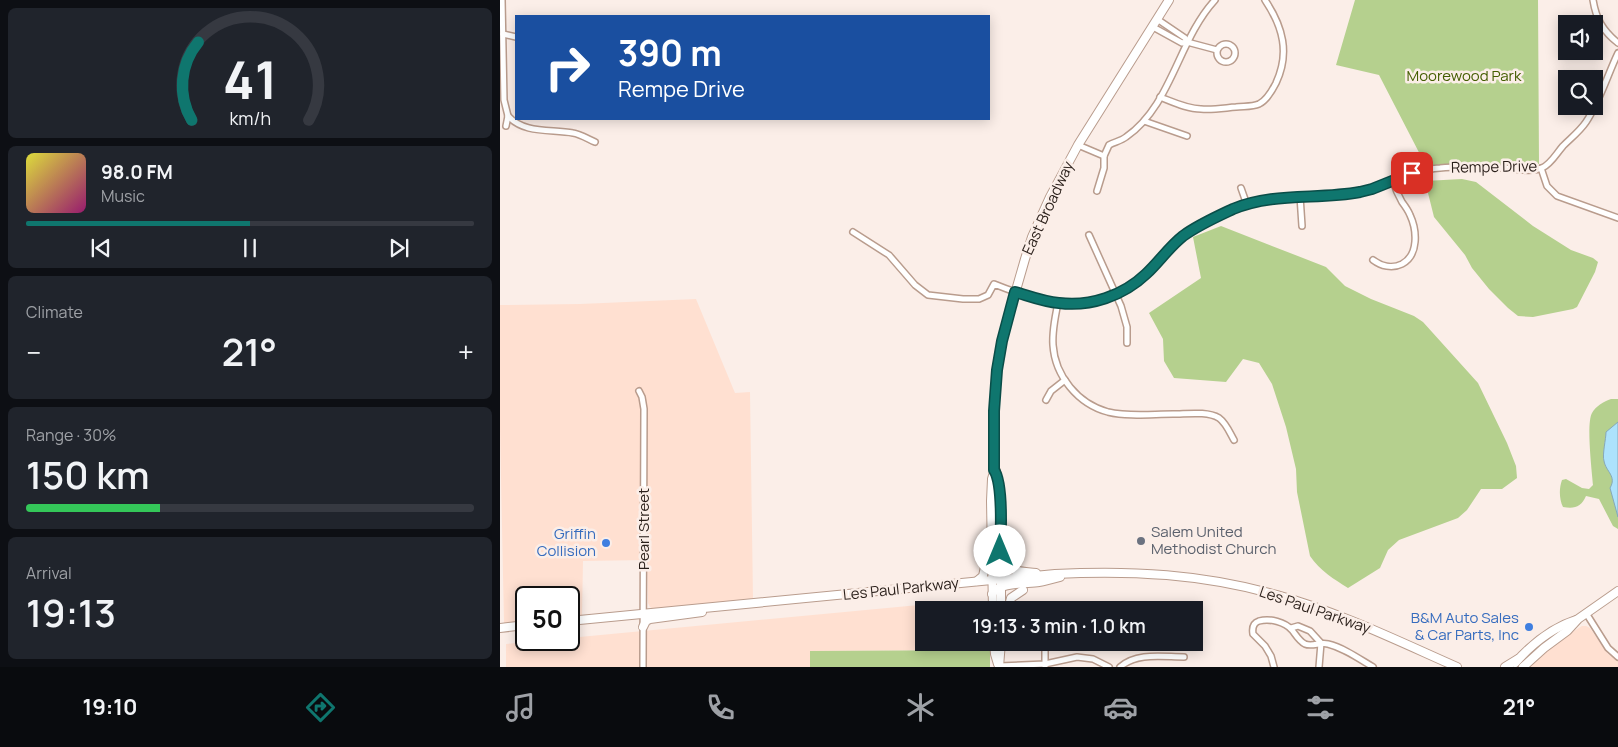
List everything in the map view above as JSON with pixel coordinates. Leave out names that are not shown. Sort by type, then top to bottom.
[{"type":"main road","name":"East Broadway","points":[[999,601],[992,535],[991,501],[994,470],[994,411],[997,370],[1002,341],[1025,256],[1054,188],[1078,145],[1169,0]]},
{"type":"main road","name":"East Broadway","points":[[994,470],[997,474],[1000,503],[1000,557],[995,601]]},
{"type":"main road","points":[[974,582],[983,576],[992,535]]},
{"type":"main road","points":[[1000,557],[1002,563],[1009,569],[1048,575]]},
{"type":"main road","name":"Les Paul Parkway","points":[[580,620],[974,582],[997,587],[1048,575],[1073,573],[1163,574],[1246,587],[1288,598],[1328,612],[1457,667]]},
{"type":"main road","points":[[997,587],[1044,581],[1073,573]]},
{"type":"main road","points":[[1010,601],[1011,598],[1023,590]]},
{"type":"main road","points":[[1523,667],[1567,631],[1578,619],[1618,591]]},
{"type":"main road","points":[[643,627],[646,621],[650,619],[695,614],[726,606]]},
{"type":"main road","points":[[1511,667],[1540,639],[1554,629],[1578,619]]},
{"type":"main road","points":[[500,628],[515,626]]},
{"type":"main road","points":[[999,666],[1000,651]]},
{"type":"main road","points":[[1505,667],[1518,659]]},
{"type":"street","points":[[502,0],[504,100],[508,116],[506,126]]},
{"type":"street","points":[[1097,191],[1104,168],[1104,156],[1109,145],[1124,138],[1144,120],[1160,97],[1187,42],[1215,0]]},
{"type":"street","points":[[1160,97],[1201,109],[1252,106],[1263,101],[1270,93],[1280,73],[1284,57],[1278,21],[1265,0]]},
{"type":"street","points":[[1593,0],[1597,16],[1604,30],[1618,43]]},
{"type":"street","points":[[1155,23],[1184,38],[1187,42],[1217,50]]},
{"type":"street","points":[[503,34],[515,37]]},
{"type":"street","name":"Rempe Drive","points":[[853,232],[889,255],[915,285],[928,295],[979,299],[988,295],[994,284],[1015,292],[1058,303],[1088,303],[1116,294],[1137,283],[1182,237],[1214,218],[1247,205],[1265,200],[1300,196],[1352,193],[1372,189],[1412,173],[1442,167],[1540,168],[1551,161],[1586,122],[1618,53]]},
{"type":"street","points":[[508,116],[523,126],[543,131],[574,133],[595,142]]},
{"type":"street","points":[[1144,120],[1187,136]]},
{"type":"street","points":[[1078,145],[1104,156]]},
{"type":"street","points":[[1540,168],[1547,186],[1557,196],[1618,218]]},
{"type":"street","points":[[1373,260],[1383,266],[1397,266],[1405,261],[1414,247],[1415,229],[1410,214],[1400,199],[1393,181]]},
{"type":"street","points":[[1241,188],[1247,205]]},
{"type":"street","points":[[1300,196],[1302,226]]},
{"type":"street","points":[[1088,236],[1125,316],[1127,343]]},
{"type":"street","points":[[1058,303],[1053,347],[1057,365],[1075,393],[1096,407],[1108,412],[1212,416],[1221,420],[1234,440]]},
{"type":"street","points":[[1046,400],[1051,391],[1065,380]]},
{"type":"street","name":"Pearl Street","points":[[639,391],[644,403],[643,667]]},
{"type":"street","points":[[1586,613],[1608,648],[1618,657]]},
{"type":"street","points":[[1274,667],[1271,656],[1264,644],[1253,634],[1252,629],[1258,621],[1281,622],[1291,628],[1296,636],[1305,644],[1321,643],[1339,647],[1373,667]]},
{"type":"street","points":[[1291,628],[1298,626],[1310,631],[1321,643],[1319,667]]},
{"type":"street","points":[[1045,651],[1045,666]]},
{"type":"street","points":[[1120,667],[1130,660],[1147,656],[1184,657]]},
{"type":"street","points":[[999,666],[1045,666],[1077,657],[1093,659],[1109,667]]},
{"type":"shaded area","points":[[696,299],[735,393],[750,392],[753,599],[654,609],[648,603],[647,560],[583,561],[582,615],[580,615],[580,586],[515,586],[515,622],[504,623],[500,429],[500,305]]},
{"type":"shaded area","points":[[915,605],[915,650],[810,651],[810,667],[506,667],[506,644],[515,643],[515,651],[580,651],[580,637]]},
{"type":"shaded area","points":[[1582,626],[1590,628],[1608,654],[1618,661],[1618,667],[1526,667],[1555,643]]},
{"type":"green space","name":"Moorewood Park","points":[[1355,0],[1538,0],[1539,164],[1426,166],[1379,75],[1336,65]]},
{"type":"green space","points":[[1462,179],[1476,182],[1533,226],[1571,250],[1593,258],[1598,262],[1595,272],[1577,307],[1533,317],[1518,316],[1489,289],[1472,268],[1465,255],[1434,217],[1425,181]]},
{"type":"green space","points":[[1221,226],[1326,267],[1345,286],[1371,299],[1414,316],[1423,322],[1478,383],[1507,443],[1516,466],[1517,478],[1502,489],[1481,489],[1467,510],[1458,518],[1399,540],[1388,550],[1380,568],[1348,588],[1332,578],[1310,556],[1297,492],[1296,469],[1286,427],[1272,384],[1259,363],[1243,359],[1226,382],[1174,378],[1164,361],[1163,339],[1149,313],[1201,278],[1193,237]]},
{"type":"green space","points":[[1611,399],[1618,399],[1618,529],[1613,526],[1599,499],[1586,496],[1582,503],[1577,506],[1571,508],[1563,507],[1560,493],[1562,480],[1566,479],[1582,488],[1589,489],[1593,485],[1589,437],[1590,419],[1595,409]]},
{"type":"green space","points":[[810,651],[990,651],[990,667],[810,667]]},
{"type":"water","points":[[1618,422],[1618,517],[1610,488],[1612,477],[1605,465],[1603,455],[1606,432]]},
{"type":"place","name":"Salem United Methodist Church","points":[[1141,541]]},
{"type":"place","name":"Griffin Collision","points":[[606,543]]},
{"type":"place","name":"B&M Auto Sales & Car Parts, Inc","points":[[1529,627]]},
{"type":"route","points":[[1000,551],[1000,503],[997,474],[994,470],[994,402],[1002,341],[1015,292],[1058,303],[1074,304],[1101,300],[1122,292],[1137,283],[1182,237],[1214,218],[1235,209],[1254,202],[1282,197],[1360,192],[1412,173]]}]
